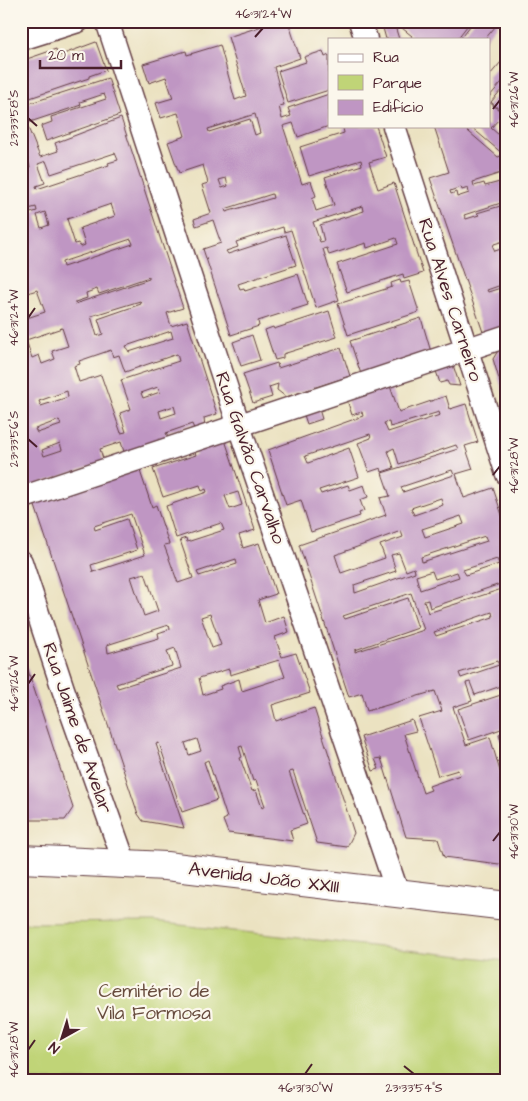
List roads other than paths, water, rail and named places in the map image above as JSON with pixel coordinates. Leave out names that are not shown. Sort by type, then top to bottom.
[{"type":"main road","name":"Avenida João XXIII","points":[[21,859],[166,866],[507,906]]},
{"type":"street","points":[[21,39],[78,21]]},
{"type":"street","name":"Rua Galvão Carvalho","points":[[107,21],[239,426],[398,894]]},
{"type":"street","points":[[360,21],[366,38]]},
{"type":"street","name":"Rua Alves Carneiro","points":[[395,128],[507,474]]},
{"type":"street","points":[[21,498],[467,351],[507,336]]},
{"type":"street","name":"Rua Jaime de Avelar","points":[[21,562],[62,690],[125,864]]},
{"type":"park label","name":"Cemitério de Vila Formosa","points":[[154,1002]]}]
